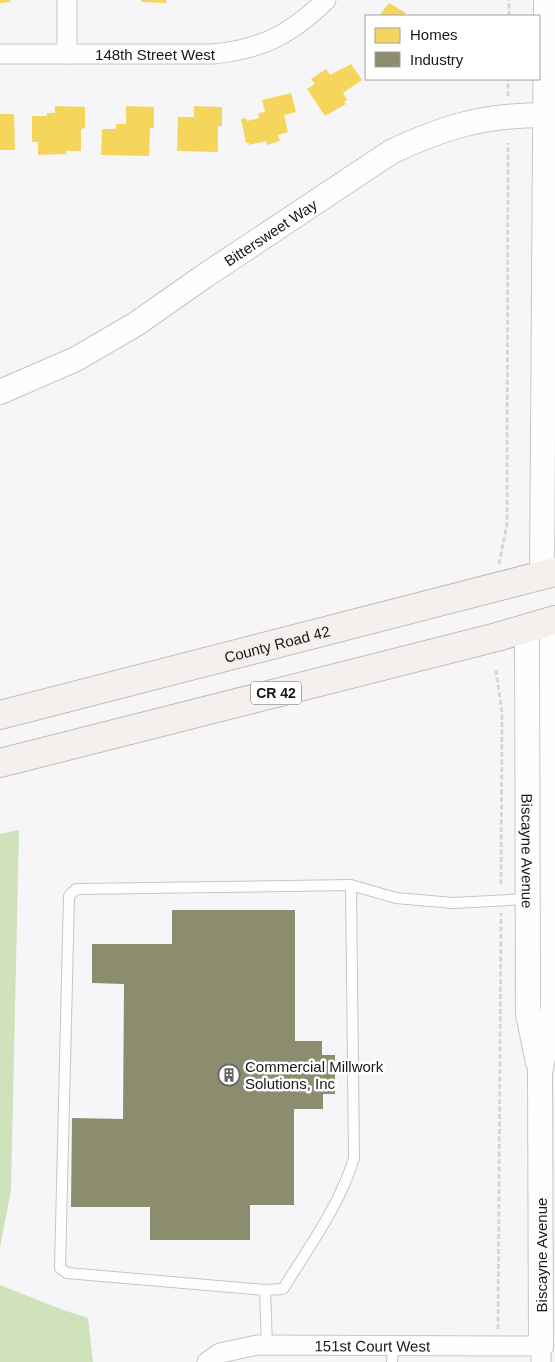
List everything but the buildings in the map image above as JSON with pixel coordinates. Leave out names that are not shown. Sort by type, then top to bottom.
[{"type":"highway","name":"County Road 42","points":[[0,715],[548,573]]},
{"type":"highway","name":"CR 42","points":[[0,763],[545,623]]},
{"type":"street","points":[[67,0],[67,54]]},
{"type":"street","name":"148th Street West","points":[[0,54],[214,54],[241,51],[274,40],[303,22],[326,0]]},
{"type":"street","points":[[546,0],[550,115],[548,573]]},
{"type":"street","name":"Bittersweet Way","points":[[0,392],[76,359],[136,324],[203,276],[391,152],[421,138],[463,123],[508,115],[550,115]]},
{"type":"street","name":"Biscayne Avenue","points":[[541,1354],[540,1074],[528,1014],[528,900],[545,623]]},
{"type":"street","name":"Biscayne Avenue","points":[[540,1074],[553,1007],[545,623]]},
{"type":"street","name":"151st Court West","points":[[207,1362],[220,1353],[234,1349],[267,1345],[392,1354],[498,1346],[541,1354]]},
{"type":"lane","points":[[351,885],[354,1158],[349,1174],[323,1225],[283,1289],[265,1290],[67,1272],[60,1268],[69,896],[76,888],[351,885],[396,898],[453,903],[501,899],[528,900]]},
{"type":"lane","points":[[265,1290],[267,1345]]},
{"type":"path","points":[[509,0],[509,15]]},
{"type":"path","points":[[508,80],[508,100]]},
{"type":"path","points":[[499,566],[507,524],[508,143]]},
{"type":"path","points":[[496,670],[502,713],[498,1346]]},
{"type":"green space","points":[[19,830],[11,1191],[0,1247],[0,834]]},
{"type":"green space","points":[[0,1285],[88,1318],[93,1362],[0,1362]]},
{"type":"place","name":"Commercial Millwork Solutions, Inc","points":[[229,1075]]}]
